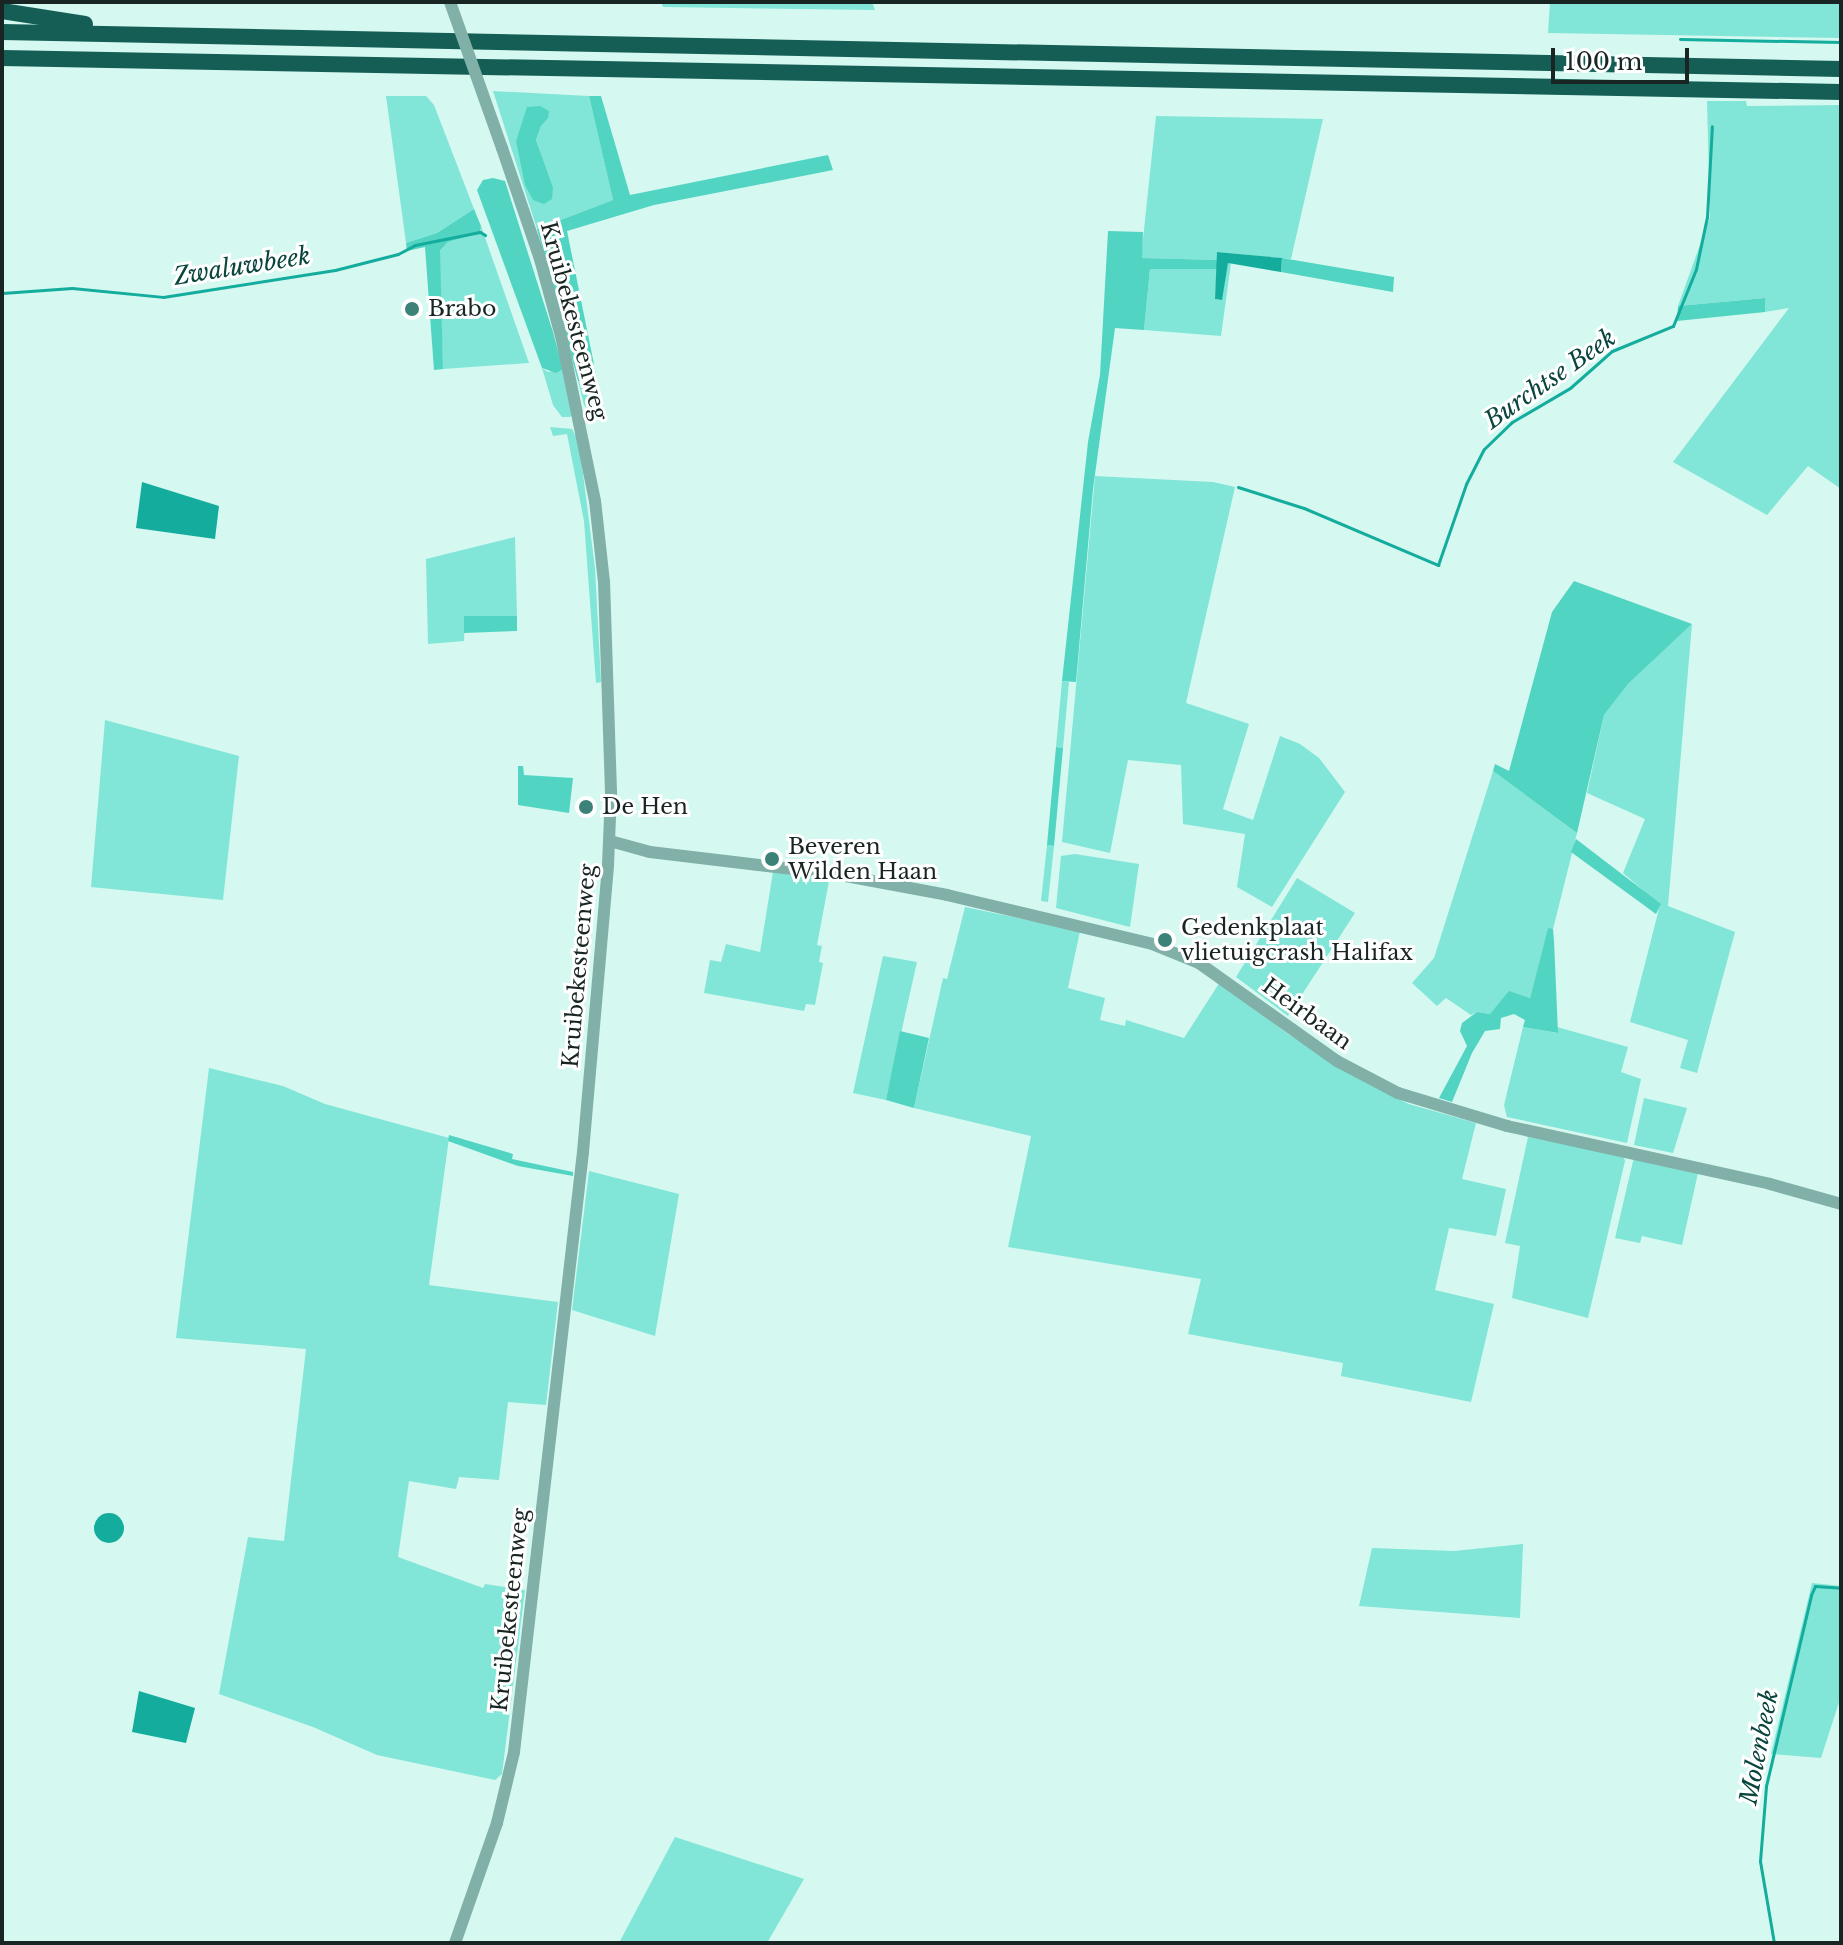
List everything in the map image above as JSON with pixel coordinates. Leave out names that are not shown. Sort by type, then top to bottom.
[{"type":"highway","points":[[2,11],[121,33]]},
{"type":"highway","points":[[2,32],[1841,69]]},
{"type":"highway","points":[[2,58],[1841,92]]},
{"type":"street","name":"Kruibekesteenweg","points":[[450,2],[540,259],[562,340],[595,501],[604,582],[610,841],[583,1152],[514,1752],[497,1823],[455,1943]]},
{"type":"street","name":"Heirbaan","points":[[610,841],[650,852],[835,874],[947,895],[1137,940],[1199,963],[1337,1061],[1398,1093],[1507,1126],[1770,1184],[1841,1204]]},
{"type":"shaded area","points":[[661,2],[872,2],[875,10],[663,7]]},
{"type":"shaded area","points":[[1550,2],[1841,2],[1841,38],[1548,33]]},
{"type":"shaded area","points":[[493,91],[589,96],[613,200],[537,229]],"holes":[[[526,118],[541,126],[536,140],[553,187],[516,141]]]},
{"type":"shaded area","points":[[386,96],[426,96],[434,105],[474,209],[437,233],[406,243]]},
{"type":"shaded area","points":[[589,96],[601,96],[630,195],[828,155],[833,170],[654,205],[567,231],[597,379],[578,381],[537,229],[613,200]]},
{"type":"shaded area","points":[[1707,101],[1746,101],[1747,106],[1841,105],[1841,489],[1808,466],[1767,515],[1673,462],[1789,308],[1765,312],[1764,298],[1678,306],[1710,217]]},
{"type":"shaded area","points":[[540,106],[549,111],[536,140],[553,187],[552,199],[544,204],[533,200],[525,185],[516,141],[527,107]]},
{"type":"shaded area","points":[[1156,116],[1323,119],[1291,259],[1217,252],[1217,260],[1141,258]]},
{"type":"shaded area","points":[[493,178],[505,181],[563,369],[556,373],[542,368],[477,190],[483,180]]},
{"type":"shaded area","points":[[474,209],[481,226],[480,233],[448,242],[440,250],[443,369],[434,370],[425,247],[407,251],[406,243],[437,233]]},
{"type":"shaded area","points":[[481,226],[529,363],[443,369],[439,250],[448,242],[480,233]]},
{"type":"shaded area","points":[[1108,231],[1143,232],[1142,258],[1217,260],[1217,269],[1150,269],[1144,330],[1115,328],[1093,489],[1076,682],[1062,681],[1088,442],[1100,375]]},
{"type":"shaded area","points":[[1217,252],[1282,258],[1281,272],[1228,263],[1222,300],[1215,299]]},
{"type":"shaded area","points":[[1282,258],[1394,277],[1393,292],[1281,272]]},
{"type":"shaded area","points":[[1228,262],[1231,263],[1221,336],[1144,330],[1150,269],[1217,269],[1215,299],[1221,300]]},
{"type":"shaded area","points":[[1765,298],[1765,312],[1677,321],[1678,306]]},
{"type":"shaded area","points":[[542,368],[548,372],[563,369],[573,414],[570,417],[562,417],[553,405]]},
{"type":"shaded area","points":[[597,379],[599,405],[590,412],[584,405],[578,381]]},
{"type":"shaded area","points":[[550,427],[572,429],[579,442],[595,568],[601,682],[596,683],[584,521],[567,434],[553,436]]},
{"type":"shaded area","points":[[1095,476],[1213,482],[1235,487],[1186,703],[1249,724],[1223,809],[1253,820],[1280,736],[1300,744],[1319,758],[1345,792],[1272,907],[1237,887],[1245,834],[1183,824],[1181,765],[1128,760],[1110,853],[1062,842]]},
{"type":"shaded area","points":[[142,482],[219,506],[215,539],[136,528]]},
{"type":"shaded area","points":[[515,537],[517,616],[465,616],[464,641],[428,644],[426,559]]},
{"type":"shaded area","points":[[1574,581],[1692,624],[1628,684],[1604,715],[1577,833],[1493,771],[1495,764],[1509,771],[1552,612]]},
{"type":"shaded area","points":[[464,616],[517,616],[517,631],[464,633]]},
{"type":"shaded area","points":[[1692,624],[1668,906],[1735,932],[1697,1073],[1680,1068],[1688,1040],[1630,1022],[1660,905],[1623,873],[1645,819],[1587,793],[1604,715],[1628,684]]},
{"type":"shaded area","points":[[1062,681],[1069,682],[1063,748],[1056,747]]},
{"type":"shaded area","points":[[105,720],[239,756],[223,900],[91,887]]},
{"type":"shaded area","points":[[1056,747],[1063,748],[1054,846],[1047,845]]},
{"type":"shaded area","points":[[518,766],[523,766],[524,775],[573,778],[569,813],[518,805]]},
{"type":"shaded area","points":[[1493,771],[1577,833],[1553,929],[1548,929],[1530,998],[1510,992],[1490,1014],[1477,1012],[1471,1015],[1446,998],[1437,1006],[1412,983],[1434,958]]},
{"type":"shaded area","points":[[1576,839],[1661,904],[1656,914],[1571,852]]},
{"type":"shaded area","points":[[1047,845],[1054,846],[1048,902],[1041,901]]},
{"type":"shaded area","points":[[1075,854],[1139,864],[1130,927],[1056,908],[1061,856]]},
{"type":"shaded area","points":[[773,872],[829,881],[817,945],[822,946],[819,962],[823,963],[815,1005],[806,1004],[804,1011],[704,993],[710,960],[721,962],[726,944],[760,952]]},
{"type":"shaded area","points":[[1297,878],[1355,913],[1288,1016],[1236,977]]},
{"type":"shaded area","points":[[965,907],[1080,931],[1068,988],[1105,998],[1100,1020],[1125,1026],[1126,1020],[1184,1038],[1220,982],[1288,1034],[1370,1085],[1409,1104],[1476,1123],[1462,1179],[1506,1189],[1496,1236],[1449,1228],[1435,1290],[1494,1304],[1471,1402],[1341,1376],[1343,1363],[1188,1334],[1201,1279],[1008,1247],[1031,1136],[914,1108],[943,978],[947,979]]},
{"type":"shaded area","points":[[1548,928],[1553,929],[1558,1033],[1523,1027],[1525,1020],[1514,1014],[1501,1018],[1500,1029],[1485,1031],[1472,1053],[1452,1102],[1439,1098],[1467,1046],[1460,1031],[1462,1023],[1477,1012],[1490,1014],[1509,991],[1530,998]]},
{"type":"shaded area","points":[[883,956],[917,962],[886,1100],[853,1093]]},
{"type":"shaded area","points":[[1523,1027],[1557,1033],[1557,1027],[1628,1047],[1621,1072],[1641,1079],[1627,1143],[1507,1117],[1504,1105]]},
{"type":"shaded area","points":[[900,1031],[929,1038],[914,1108],[886,1100]]},
{"type":"shaded area","points":[[209,1068],[283,1086],[325,1104],[449,1138],[429,1285],[558,1302],[546,1405],[508,1402],[499,1480],[459,1477],[456,1489],[409,1481],[398,1557],[483,1588],[485,1584],[525,1590],[502,1774],[495,1780],[377,1755],[313,1727],[219,1694],[248,1537],[284,1541],[306,1349],[176,1338]]},
{"type":"shaded area","points":[[1644,1098],[1687,1108],[1673,1153],[1634,1145]]},
{"type":"shaded area","points":[[449,1135],[513,1154],[512,1159],[573,1172],[573,1176],[518,1166],[448,1141]]},
{"type":"shaded area","points":[[1528,1137],[1623,1155],[1625,1161],[1588,1318],[1512,1298],[1520,1246],[1505,1243]]},
{"type":"shaded area","points":[[1634,1157],[1698,1173],[1682,1245],[1642,1236],[1640,1243],[1615,1238]]},
{"type":"shaded area","points":[[589,1171],[679,1194],[655,1336],[572,1310]]},
{"type":"shaded area","points":[[109,1513],[120,1517],[124,1528],[120,1539],[109,1543],[98,1539],[94,1528],[98,1517]]},
{"type":"shaded area","points":[[1523,1544],[1520,1618],[1359,1606],[1372,1548],[1454,1551]]},
{"type":"shaded area","points":[[1812,1583],[1841,1586],[1841,1696],[1821,1758],[1771,1754]]},
{"type":"shaded area","points":[[139,1691],[195,1708],[186,1743],[132,1732]]},
{"type":"shaded area","points":[[675,1837],[804,1879],[767,1943],[619,1943]]},
{"type":"waterway","name":"Burchtse Beek","points":[[1680,39],[1841,42]]},
{"type":"waterway","name":"Burchtse Beek","points":[[1238,487],[1304,508],[1438,565],[1466,484],[1484,449],[1512,422],[1570,388],[1612,351],[1673,326],[1696,269],[1707,217],[1712,126]]},
{"type":"waterway","name":"Zwaluwbeek","points":[[2,293],[72,288],[163,297],[335,270],[398,254],[415,245],[480,232],[485,235]]},
{"type":"waterway","name":"Molenbeek","points":[[1774,1943],[1760,1861],[1766,1786],[1811,1595],[1815,1586],[1841,1588]]},
{"type":"place","name":"Brabo","points":[[412,309]]},
{"type":"place","name":"De Hen","points":[[586,807]]},
{"type":"place","name":"Beveren Wilden Haan","points":[[772,859]]},
{"type":"place","name":"Gedenkplaat vlietuigcrash Halifax","points":[[1165,940]]}]
